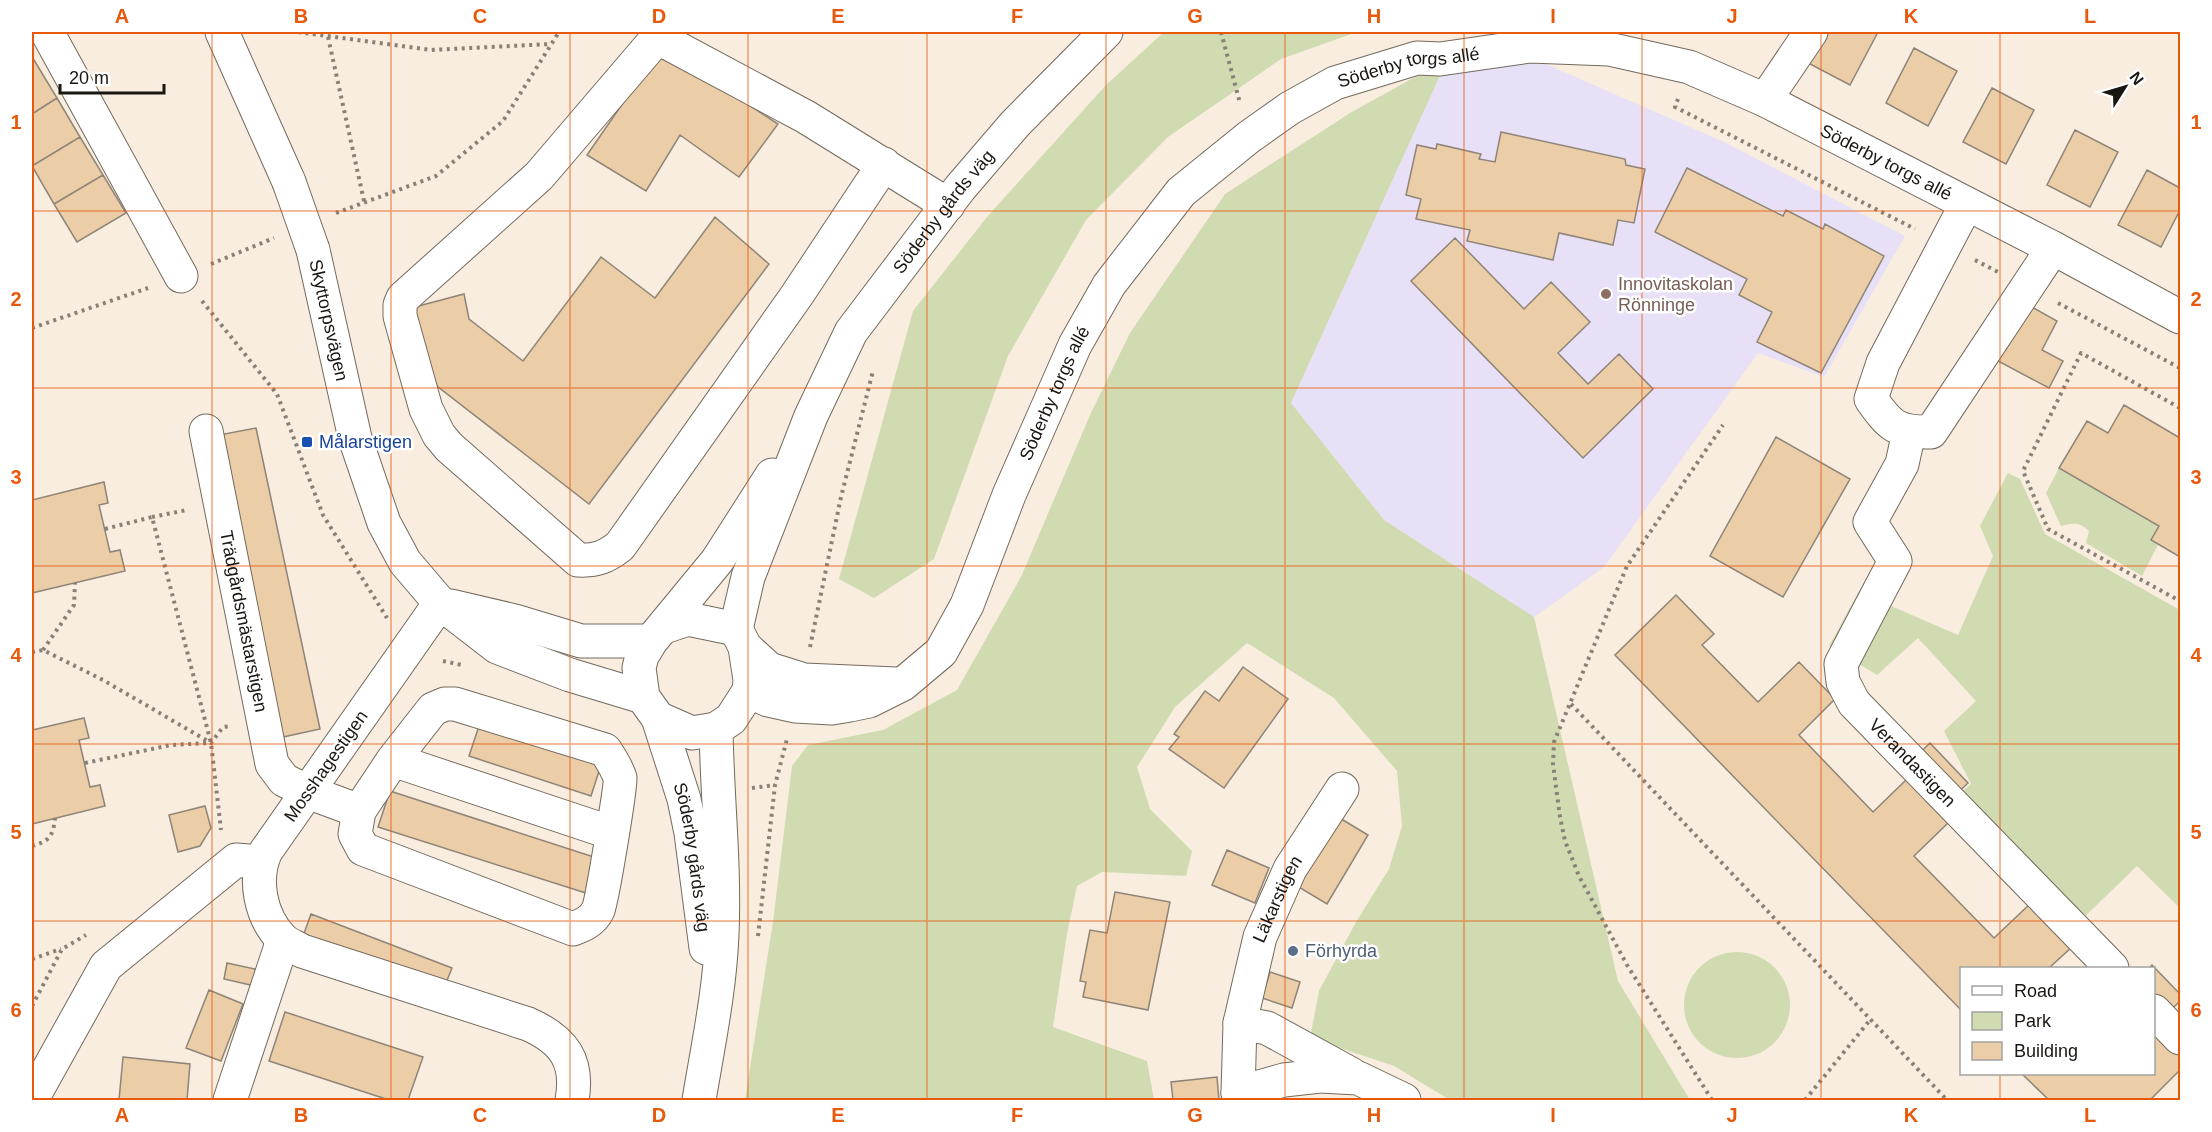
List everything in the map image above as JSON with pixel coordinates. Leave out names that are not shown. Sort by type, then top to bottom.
[{"type":"street","points":[[47,32],[182,276]]},
{"type":"street","name":"Skyttorpsvägen","points":[[222,32],[289,182],[313,250],[355,438],[384,523],[405,562],[440,603],[497,647],[651,708]]},
{"type":"street","name":"Söderby gårds väg","points":[[740,638],[748,577],[810,416],[851,333],[948,205],[1015,124],[1106,32]]},
{"type":"street","points":[[1765,100],[1811,32]]},
{"type":"street","points":[[884,164],[797,296],[620,546],[610,554],[599,559],[578,560],[448,447],[439,435],[426,409],[400,316],[400,305],[403,298],[539,177],[651,45],[658,41],[666,42],[806,117],[884,164],[948,205]]},
{"type":"street","name":"Söderby torgs allé","points":[[740,638],[769,669],[800,693],[832,708],[870,701],[903,684],[941,652],[967,605],[1009,495],[1075,345],[1109,285],[1181,192],[1249,137],[1290,108],[1335,83],[1417,58],[1440,58],[1530,46],[1610,49],[1689,67],[1765,100],[2053,248],[2181,317]]},
{"type":"street","points":[[1966,205],[1883,363],[1871,399],[1887,421],[1909,432],[1931,432],[2053,248]]},
{"type":"street","name":"Söderby gårds väg","points":[[657,634],[717,561],[810,416]]},
{"type":"street","name":"Trädgårdsmästarstigen","points":[[206,431],[272,764],[284,780],[308,792],[359,811]]},
{"type":"street","name":"Verandastigen","points":[[1909,432],[1902,464],[1870,522],[1895,561],[1841,664],[1843,682],[1854,703],[2110,967]]},
{"type":"street","points":[[440,603],[514,621],[581,641],[657,634],[688,619],[740,638],[750,680],[749,691],[731,719],[716,729],[692,734],[651,708],[639,668],[642,656],[657,634]]},
{"type":"street","name":"Mosshagestigen","points":[[283,940],[268,918],[259,892],[261,862],[266,851],[440,603]]},
{"type":"street","name":"Söderby torgs allé","points":[[749,691],[768,700],[800,693]]},
{"type":"street","points":[[445,704],[455,704],[605,750],[615,765],[621,781],[598,911],[587,924],[573,929],[363,849],[355,834],[359,811],[393,760],[433,709],[445,704]]},
{"type":"street","name":"Söderby gårds väg","points":[[651,708],[684,799],[715,1000]]},
{"type":"street","name":"Söderby gårds väg","points":[[699,1101],[723,935],[723,868],[717,792],[716,729]]},
{"type":"street","points":[[393,760],[612,833]]},
{"type":"street","name":"Läkarstigen","points":[[1342,789],[1290,869],[1260,937],[1240,1023],[1238,1097],[1302,1076],[1358,1078]]},
{"type":"street","points":[[32,1099],[106,966],[236,860],[261,862]]},
{"type":"street","points":[[230,1101],[283,940],[302,951],[528,1024],[548,1033],[563,1047],[573,1065],[575,1087],[572,1101]]},
{"type":"street","points":[[2155,1012],[2181,1038]]},
{"type":"street","name":"Läkarstigen","points":[[1240,1023],[1267,1028],[1404,1101]]},
{"type":"path","points":[[298,32],[431,50],[551,44]]},
{"type":"path","points":[[332,214],[436,176],[503,121],[559,32]]},
{"type":"path","points":[[1221,32],[1249,137]]},
{"type":"path","points":[[328,37],[364,201]]},
{"type":"path","points":[[1689,67],[1675,107],[1945,244],[2181,368]]},
{"type":"path","points":[[32,328],[182,276],[278,236]]},
{"type":"path","points":[[182,276],[277,394],[323,515]]},
{"type":"path","points":[[2181,408],[2081,353],[2023,471],[2048,529],[2181,601]]},
{"type":"path","points":[[775,785],[800,693],[841,497],[875,364]]},
{"type":"path","points":[[1712,1101],[1627,965],[1579,876],[1565,841],[1555,783],[1554,742],[1627,566],[1723,425]]},
{"type":"path","points":[[105,529],[152,517],[211,743],[222,828],[218,836]]},
{"type":"path","points":[[43,650],[74,605],[75,583]]},
{"type":"path","points":[[32,652],[43,650],[103,680],[211,743]]},
{"type":"path","points":[[1571,704],[1947,1101]]},
{"type":"path","points":[[211,743],[223,727],[264,718]]},
{"type":"path","points":[[85,763],[171,745],[211,743]]},
{"type":"path","points":[[32,846],[46,842],[53,831],[55,818]]},
{"type":"path","points":[[32,959],[62,949],[92,932]]},
{"type":"path","points":[[32,1006],[62,949]]},
{"type":"path","points":[[1805,1101],[1870,1020]]},
{"type":"shaded area","name":"Innovitaskolan Rönninge","points":[[1532,58],[1724,142],[1905,236],[1824,377],[1758,353],[1604,567],[1534,617],[1384,520],[1291,403],[1443,69]]},
{"type":"green space","points":[[1164,32],[1357,32],[1281,59],[1168,137],[1086,220],[1008,356],[934,559],[874,598],[839,579],[913,311],[987,217],[1106,85]]},
{"type":"green space","points":[[1443,69],[1291,403],[1384,520],[1534,617],[1618,981],[1690,1100],[1450,1100],[1394,1066],[1310,1038],[1319,991],[1356,922],[1389,869],[1402,826],[1397,771],[1334,698],[1247,643],[1175,707],[1137,767],[1150,809],[1192,851],[1186,876],[1102,872],[1077,886],[1067,934],[1053,1027],[1147,1061],[1154,1100],[745,1100],[773,922],[792,766],[808,745],[883,730],[957,690],[1021,577],[1090,415],[1130,333],[1225,194],[1350,113],[1413,78]]},
{"type":"green space","points":[[2059,468],[2159,526],[2151,540],[2158,545],[2142,576],[2086,543],[2089,531],[2082,526],[2072,524],[2061,526],[2046,493]]},
{"type":"green space","points":[[2008,473],[2020,479],[2045,534],[2180,610],[2180,908],[2137,866],[2074,927],[1950,802],[1971,784],[1944,731],[1976,701],[1918,638],[1877,675],[1829,646],[1864,582],[1879,590],[1875,599],[1958,635],[1993,556],[1980,526]]},
{"type":"green space","points":[[1737,952],[1757,956],[1774,968],[1786,985],[1790,1005],[1786,1025],[1774,1042],[1757,1054],[1737,1058],[1717,1054],[1700,1042],[1688,1025],[1684,1005],[1688,985],[1700,968],[1717,956]]},
{"type":"building","points":[[1824,32],[1878,32],[1850,85],[1808,63]]},
{"type":"building","points":[[661,48],[778,124],[739,177],[680,135],[646,191],[587,155]]},
{"type":"building","points":[[1914,48],[1957,71],[1928,126],[1886,103]]},
{"type":"building","points":[[34,60],[57,98],[32,114],[32,62]]},
{"type":"building","points":[[1992,88],[2034,110],[2006,164],[1963,142]]},
{"type":"building","points":[[57,98],[80,137],[32,166],[32,114]]},
{"type":"building","points":[[2075,130],[2118,152],[2090,207],[2047,185]]},
{"type":"building","points":[[1501,132],[1625,159],[1626,165],[1645,169],[1634,223],[1618,220],[1613,245],[1559,233],[1553,260],[1467,241],[1470,230],[1416,219],[1421,199],[1406,195],[1417,145],[1436,149],[1437,144],[1481,154],[1479,159],[1495,162]]},
{"type":"building","points":[[80,137],[103,175],[54,204],[32,166]]},
{"type":"building","points":[[1687,168],[1783,216],[1786,210],[1823,229],[1825,224],[1884,256],[1821,373],[1757,342],[1772,312],[1739,295],[1747,279],[1655,232]]},
{"type":"building","points":[[2147,170],[2180,188],[2180,210],[2161,247],[2118,225]]},
{"type":"building","points":[[103,175],[126,213],[77,242],[54,204]]},
{"type":"building","points":[[715,217],[769,264],[589,504],[424,376],[407,309],[464,294],[469,319],[523,361],[601,257],[655,298]]},
{"type":"building","points":[[1455,238],[1524,309],[1551,282],[1590,322],[1558,353],[1588,384],[1619,354],[1653,389],[1583,458],[1411,281]]},
{"type":"building","points":[[2028,305],[2057,321],[2042,350],[2063,361],[2049,388],[1998,361]]},
{"type":"building","points":[[2124,405],[2180,438],[2180,557],[2151,540],[2159,526],[2059,468],[2087,421],[2108,433]]},
{"type":"building","points":[[256,428],[320,729],[283,737],[219,435]]},
{"type":"building","points":[[1776,437],[1850,479],[1783,597],[1710,556]]},
{"type":"building","points":[[104,482],[108,503],[99,505],[110,552],[120,550],[125,571],[32,593],[32,500]]},
{"type":"building","points":[[1676,595],[1714,634],[1702,645],[1758,702],[1799,662],[1835,699],[1799,735],[1873,812],[1907,779],[1949,822],[1914,856],[1994,938],[2031,903],[2073,946],[2050,967],[1960,967],[1960,1009],[1615,655]]},
{"type":"building","points":[[1243,667],[1288,699],[1224,788],[1169,749],[1179,737],[1174,734],[1205,691],[1219,701]]},
{"type":"building","points":[[84,718],[89,738],[79,740],[90,787],[100,785],[105,806],[32,824],[32,730]]},
{"type":"building","points":[[479,726],[601,765],[591,796],[469,756]]},
{"type":"building","points":[[1930,743],[1968,783],[1946,804],[1908,764]]},
{"type":"building","points":[[390,791],[600,859],[589,894],[378,827]]},
{"type":"building","points":[[205,806],[211,828],[200,846],[178,852],[169,815]]},
{"type":"building","points":[[1338,817],[1368,835],[1327,904],[1297,886]]},
{"type":"building","points":[[1227,850],[1269,868],[1255,903],[1212,885]]},
{"type":"building","points":[[1115,892],[1170,902],[1148,1010],[1083,997],[1086,982],[1080,981],[1090,930],[1107,933]]},
{"type":"building","points":[[311,914],[452,968],[442,993],[302,939]]},
{"type":"building","points":[[227,963],[259,970],[255,986],[224,979]]},
{"type":"building","points":[[2155,968],[2180,994],[2180,1001],[2165,1016],[2155,1006]]},
{"type":"building","points":[[1270,972],[1300,982],[1292,1008],[1262,998]]},
{"type":"building","points":[[209,990],[243,1004],[221,1061],[186,1048]]},
{"type":"building","points":[[285,1012],[423,1057],[408,1100],[389,1100],[269,1061]]},
{"type":"building","points":[[2155,1026],[2180,1053],[2180,1070],[2150,1100],[2049,1100],[2023,1075],[2155,1075]]},
{"type":"building","points":[[123,1057],[190,1064],[187,1100],[119,1100]]},
{"type":"building","points":[[1217,1077],[1219,1100],[1173,1100],[1171,1082]]},
{"type":"place","name":"Innovitaskolan Rönninge","points":[[1606,294]]},
{"type":"place","name":"Målarstigen","points":[[307,442]]},
{"type":"place","name":"Förhyrda","points":[[1293,951]]}]
